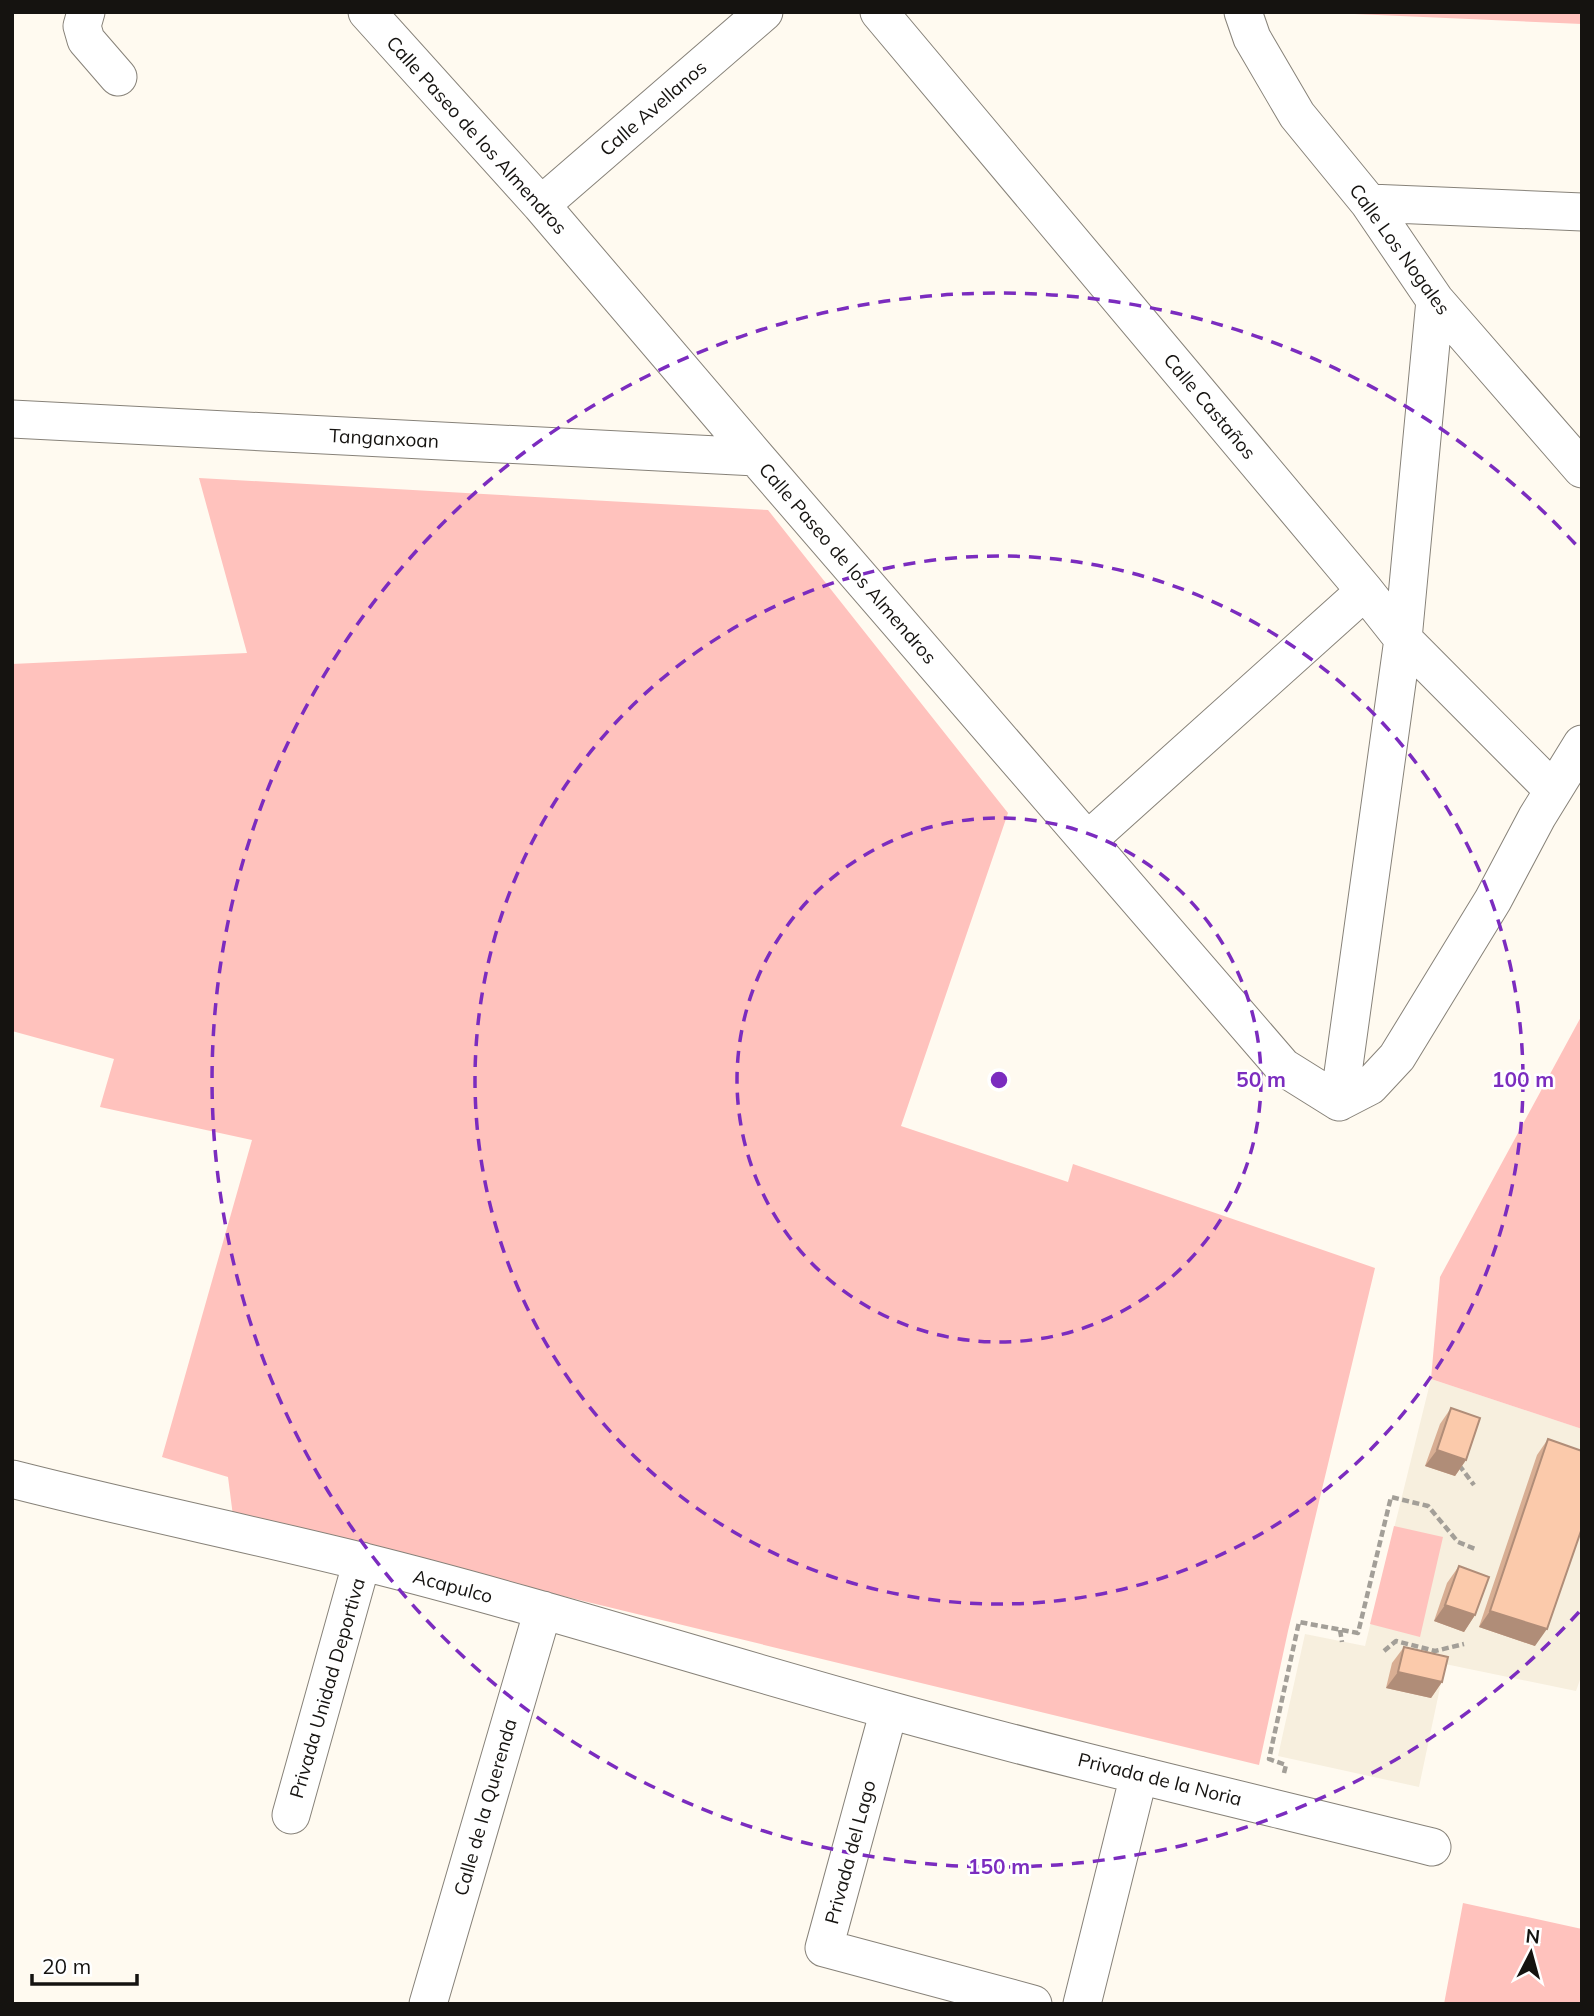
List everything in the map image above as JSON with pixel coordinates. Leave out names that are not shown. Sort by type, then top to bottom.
[{"type":"street","points":[[86,12],[82,26],[86,40],[118,77]]},
{"type":"street","name":"Calle Paseo de los Almendros","points":[[368,12],[541,205],[1283,1067],[1339,1102]]},
{"type":"street","name":"Calle Avellanos","points":[[541,205],[764,12]]},
{"type":"street","name":"Calle Castaños","points":[[879,12],[1403,639],[1553,790]]},
{"type":"street","name":"Calle Los Nogales","points":[[1243,12],[1252,38],[1297,116],[1369,203],[1436,300],[1582,469]]},
{"type":"street","points":[[1369,203],[1582,212]]},
{"type":"street","points":[[1339,1102],[1403,639],[1436,300]]},
{"type":"street","name":"Tanganxoan","points":[[12,419],[756,457]]},
{"type":"street","points":[[1088,840],[1365,591]]},
{"type":"street","points":[[1339,1102],[1370,1086],[1397,1057],[1493,900],[1553,790],[1582,744]]},
{"type":"street","name":"Acapulco","points":[[12,1479],[107,1504],[362,1561],[543,1609],[889,1710]]},
{"type":"street","name":"Privada Unidad Deportiva","points":[[291,1815],[362,1561]]},
{"type":"street","name":"Calle de la Querenda","points":[[428,2004],[543,1609]]},
{"type":"street","name":"Privada de la Noria","points":[[889,1710],[1432,1847]]},
{"type":"street","name":"Privada del Lago","points":[[889,1710],[824,1948],[1032,2004]]},
{"type":"street","points":[[1082,2004],[1139,1775]]},
{"type":"path","points":[[1459,1465],[1474,1485]]},
{"type":"path","points":[[1277,1808],[1286,1765],[1269,1759],[1299,1622],[1358,1633],[1391,1497],[1428,1506],[1458,1542],[1475,1549]]},
{"type":"path","points":[[1340,1630],[1342,1642]]},
{"type":"path","points":[[1384,1651],[1396,1642],[1435,1651],[1464,1644]]},
{"type":"shaded area","points":[[1309,12],[1582,12],[1582,24]]},
{"type":"shaded area","points":[[199,478],[768,510],[1008,813],[901,1126],[1068,1182],[1073,1164],[1375,1268],[1288,1631],[1259,1765],[233,1516],[228,1477],[162,1457],[252,1140],[100,1107],[114,1059],[12,1031],[12,664],[247,653]]},
{"type":"shaded area","points":[[1582,1015],[1582,1429],[1431,1379],[1440,1277]]},
{"type":"shaded area","points":[[1431,1379],[1582,1429],[1582,1674],[1576,1691],[1445,1664],[1419,1787],[1278,1756],[1305,1634],[1365,1646]]},
{"type":"shaded area","points":[[1394,1526],[1443,1537],[1420,1637],[1370,1624]]},
{"type":"shaded area","points":[[1463,1903],[1582,1929],[1582,2004],[1444,2004]]},
{"type":"building","points":[[1451,1408],[1480,1418],[1466,1460],[1437,1450]]},
{"type":"building","points":[[1548,1439],[1582,1451],[1582,1528],[1547,1629],[1490,1611]]},
{"type":"building","points":[[1459,1566],[1489,1577],[1475,1615],[1445,1605]]},
{"type":"building","points":[[1404,1647],[1448,1657],[1442,1682],[1398,1672]]}]
